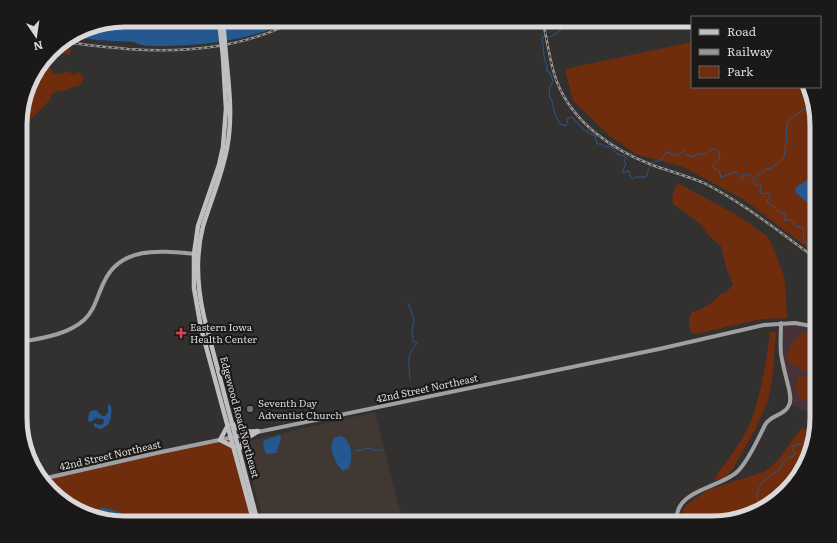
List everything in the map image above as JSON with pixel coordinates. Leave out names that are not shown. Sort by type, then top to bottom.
[{"type":"main road","points":[[220,27],[225,56]]},
{"type":"main road","points":[[223,27],[225,56]]},
{"type":"main road","name":"Edgewood Road Northeast","points":[[225,56],[226,109],[224,137],[221,156],[198,226],[193,275],[195,301],[205,342],[230,423],[234,447],[252,516]]},
{"type":"main road","name":"Edgewood Road Northeast","points":[[196,254],[223,166],[229,137],[230,104],[225,56]]},
{"type":"main road","points":[[212,186],[213,198]]},
{"type":"main road","points":[[234,447],[220,440],[230,423],[244,432],[258,432]]},
{"type":"main road","points":[[239,450],[244,440],[258,432]]},
{"type":"main road","name":"Edgewood Road Northeast","points":[[233,437],[239,450],[256,516]]},
{"type":"street","points":[[27,341],[64,332],[74,328],[84,320],[95,305],[107,275],[128,257],[151,251],[196,254]]},
{"type":"street","points":[[676,516],[680,505],[692,495],[736,473],[752,450],[766,423],[773,417],[783,413],[789,406],[790,395],[781,353],[781,323]]},
{"type":"street","name":"42nd Street Northeast","points":[[47,478],[129,459],[746,329],[781,323],[796,323],[810,326]]},
{"type":"shaded area","points":[[781,323],[810,326],[810,413],[790,404],[782,360]]},
{"type":"shaded area","points":[[375,412],[401,516],[262,516],[243,447],[253,440]]},
{"type":"green space","points":[[691,42],[691,88],[803,88],[810,118],[810,250],[743,199],[683,167],[636,154],[610,136],[573,101],[565,69]]},
{"type":"green space","points":[[67,46],[71,52],[70,55],[59,52]]},
{"type":"green space","points":[[53,58],[50,67],[53,73],[60,74],[68,71],[73,75],[79,72],[84,78],[81,84],[76,87],[74,86],[61,92],[58,90],[51,95],[50,100],[27,122],[30,99],[34,87],[43,70]]},
{"type":"green space","points":[[678,183],[740,217],[767,236],[783,273],[787,318],[762,319],[695,334],[692,333],[689,322],[692,312],[708,305],[722,293],[726,293],[733,284],[727,270],[721,246],[709,236],[702,226],[693,218],[673,204],[673,193]]},
{"type":"green space","points":[[770,331],[776,332],[773,373],[768,401],[755,430],[734,467],[728,475],[719,480],[714,479],[740,443],[752,419],[762,381]]},
{"type":"green space","points":[[805,332],[810,332],[810,373],[789,363],[786,360],[792,343]]},
{"type":"green space","points":[[799,375],[810,379],[810,402],[802,399],[797,393],[797,381]]},
{"type":"green space","points":[[802,428],[809,432],[805,450],[794,473],[772,496],[750,509],[738,513],[719,516],[681,516],[685,506],[707,490],[764,472],[770,468]]},
{"type":"green space","points":[[231,437],[252,516],[125,516],[99,513],[70,500],[47,478]]},
{"type":"water","points":[[125,27],[277,27],[246,37],[215,43],[150,46],[137,44],[134,42],[96,40],[81,38],[99,30]]},
{"type":"water","points":[[807,180],[810,181],[810,205],[796,193],[795,188]]},
{"type":"water","points":[[110,404],[111,414],[108,425],[101,429],[94,427],[95,423],[98,425],[103,424],[104,421],[103,419],[96,418],[91,422],[88,421],[89,413],[96,410],[102,416],[105,416],[108,412],[108,405]]},
{"type":"water","points":[[280,435],[281,439],[276,453],[267,454],[263,444],[265,440]]},
{"type":"water","points":[[341,436],[345,438],[351,450],[349,468],[343,471],[338,466],[332,452],[331,445],[335,437]]},
{"type":"water","points":[[104,508],[119,512],[123,516],[99,513],[91,510]]},
{"type":"waterway","points":[[561,27],[560,31],[554,35],[544,36],[542,39],[547,71],[550,73],[553,81],[549,90],[550,98],[555,115],[560,124],[566,126],[568,118],[572,117],[584,130],[595,136],[597,144],[611,147],[617,154],[625,156],[626,158],[624,161],[626,163],[623,173],[629,171],[631,178],[633,179],[636,177],[646,177],[651,164],[653,162],[660,161],[667,152],[676,156],[684,151],[687,155],[692,157],[699,154],[705,154],[712,149],[716,149],[720,159],[713,167],[714,169],[719,170],[721,177],[736,172],[743,180],[744,174],[750,175],[754,179],[754,185],[761,186],[760,192],[762,194],[769,193],[770,197],[767,200],[768,203],[778,211],[786,214],[784,221],[790,219],[797,227],[803,227],[803,241],[810,244]]},
{"type":"waterway","points":[[755,178],[763,173],[764,170],[771,168],[784,158],[788,121],[808,106]]},
{"type":"waterway","points":[[408,303],[414,319],[412,330],[413,341],[417,343],[409,357],[410,379]]},
{"type":"waterway","points":[[758,505],[757,493],[762,482],[779,470],[783,462],[789,457],[792,457],[795,453],[793,446],[807,441]]},
{"type":"waterway","points":[[355,451],[370,448],[372,450],[382,450]]},
{"type":"railway","points":[[71,43],[128,49],[193,49],[236,43],[257,37],[281,27]]},
{"type":"railway","points":[[544,27],[552,67],[564,97],[573,110],[596,133],[609,143],[637,159],[698,180],[733,199],[810,254]]},
{"type":"place","name":"Eastern Iowa Health Center","points":[[181,333]]},
{"type":"place","name":"Seventh Day Adventist Church","points":[[250,409]]}]
